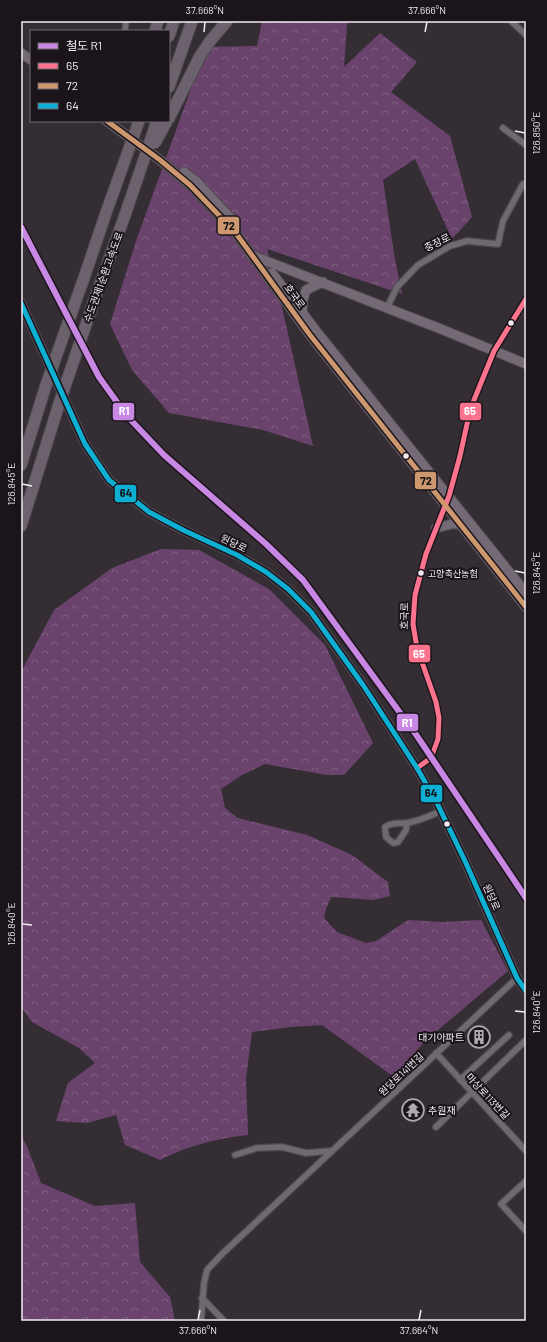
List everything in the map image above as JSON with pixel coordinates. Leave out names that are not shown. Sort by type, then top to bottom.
[{"type":"highway","points":[[170,33],[174,21]]},
{"type":"highway","points":[[170,84],[192,21]]},
{"type":"highway","points":[[171,114],[200,56],[227,21]]},
{"type":"highway","points":[[129,149],[134,122]]},
{"type":"highway","name":"수도권제1순환고속도로","points":[[21,465],[46,385],[139,122]]},
{"type":"highway","name":"수도권제1순환고속도로","points":[[21,526],[59,404],[157,122]]},
{"type":"highway","points":[[140,171],[166,122]]},
{"type":"main road","points":[[21,53],[30,59]]},
{"type":"main road","points":[[21,60],[30,66]]},
{"type":"main road","name":"호국로","points":[[108,122],[160,160],[190,185],[235,232],[310,335],[526,607]]},
{"type":"main road","name":"호국로","points":[[117,122],[196,181],[240,229],[302,313],[526,593]]},
{"type":"main road","points":[[251,254],[526,364]]},
{"type":"main road","points":[[302,313],[303,300],[306,290],[323,282]]},
{"type":"main road","name":"원당로","points":[[21,303],[85,444],[109,480],[149,512],[183,530],[237,555],[266,572],[288,589],[312,612],[417,768],[441,811],[517,978],[526,991]]},
{"type":"main road","points":[[436,528],[452,524],[460,524]]},
{"type":"street","points":[[511,21],[526,35]]},
{"type":"street","points":[[503,128],[526,145]]},
{"type":"street","name":"충장로","points":[[388,308],[397,287],[418,265],[450,246],[467,241],[498,244],[503,222],[523,184],[526,183]]},
{"type":"street","name":"호국로","points":[[417,768],[432,758],[438,739],[439,718],[436,702],[417,648],[413,624],[415,595],[426,554],[449,496],[474,400],[494,351],[526,299]]},
{"type":"street","points":[[407,822],[441,811]]},
{"type":"street","name":"원당로141번길","points":[[201,1321],[202,1298],[207,1270],[222,1254],[517,978]]},
{"type":"street","points":[[460,1080],[509,1035]]},
{"type":"street","points":[[436,1127],[526,1040]]},
{"type":"street","name":"마상로113번길","points":[[436,1053],[526,1151]]},
{"type":"street","points":[[235,1155],[257,1148],[282,1147],[306,1153],[332,1151]]},
{"type":"street","points":[[526,1181],[501,1204],[526,1231]]},
{"type":"street","points":[[202,1298],[224,1321]]},
{"type":"green space","points":[[262,21],[349,21],[347,25],[344,67],[380,33],[417,62],[391,92],[450,136],[472,217],[452,239],[415,159],[383,180],[394,254],[402,294],[267,249],[285,320],[313,446],[263,430],[169,413],[132,370],[110,324],[136,241],[206,47],[257,46]]},
{"type":"green space","points":[[161,549],[199,550],[269,589],[325,645],[373,743],[344,775],[327,775],[265,764],[242,775],[221,789],[225,808],[238,818],[307,835],[352,855],[388,882],[390,896],[374,900],[331,897],[324,918],[337,932],[366,943],[376,941],[408,920],[442,922],[481,920],[508,971],[425,1041],[394,1077],[322,1025],[252,1032],[246,1078],[248,1135],[224,1138],[203,1143],[182,1150],[160,1160],[125,1145],[116,1115],[87,1123],[56,1121],[68,1083],[95,1063],[79,1048],[32,1022],[21,1007],[21,672],[54,610],[112,568]]},
{"type":"green space","points":[[21,1136],[27,1146],[41,1183],[95,1206],[135,1203],[140,1262],[170,1297],[175,1321],[21,1321]]},
{"type":"rail line","name":"R1","points":[[21,227],[99,377],[127,416],[164,455],[266,544],[303,580],[417,736],[526,898]]},
{"type":"transit line","name":"72","points":[[108,122],[160,160],[190,185],[235,232],[310,335],[526,607]]},
{"type":"transit line","name":"65","points":[[417,768],[431,758],[438,739],[439,718],[436,702],[417,648],[413,624],[415,595],[426,554],[449,496],[474,400],[494,351],[526,299]]},
{"type":"transit line","name":"64","points":[[21,303],[85,444],[109,480],[149,512],[183,530],[237,555],[266,572],[288,589],[311,612],[363,685],[417,768],[437,803],[465,861],[517,978],[526,991]]},
{"type":"place","name":"고양축산농협","points":[[421,573]]},
{"type":"place","name":"대기아파트","points":[[479,1037]]},
{"type":"place","name":"추원재","points":[[413,1110]]}]
